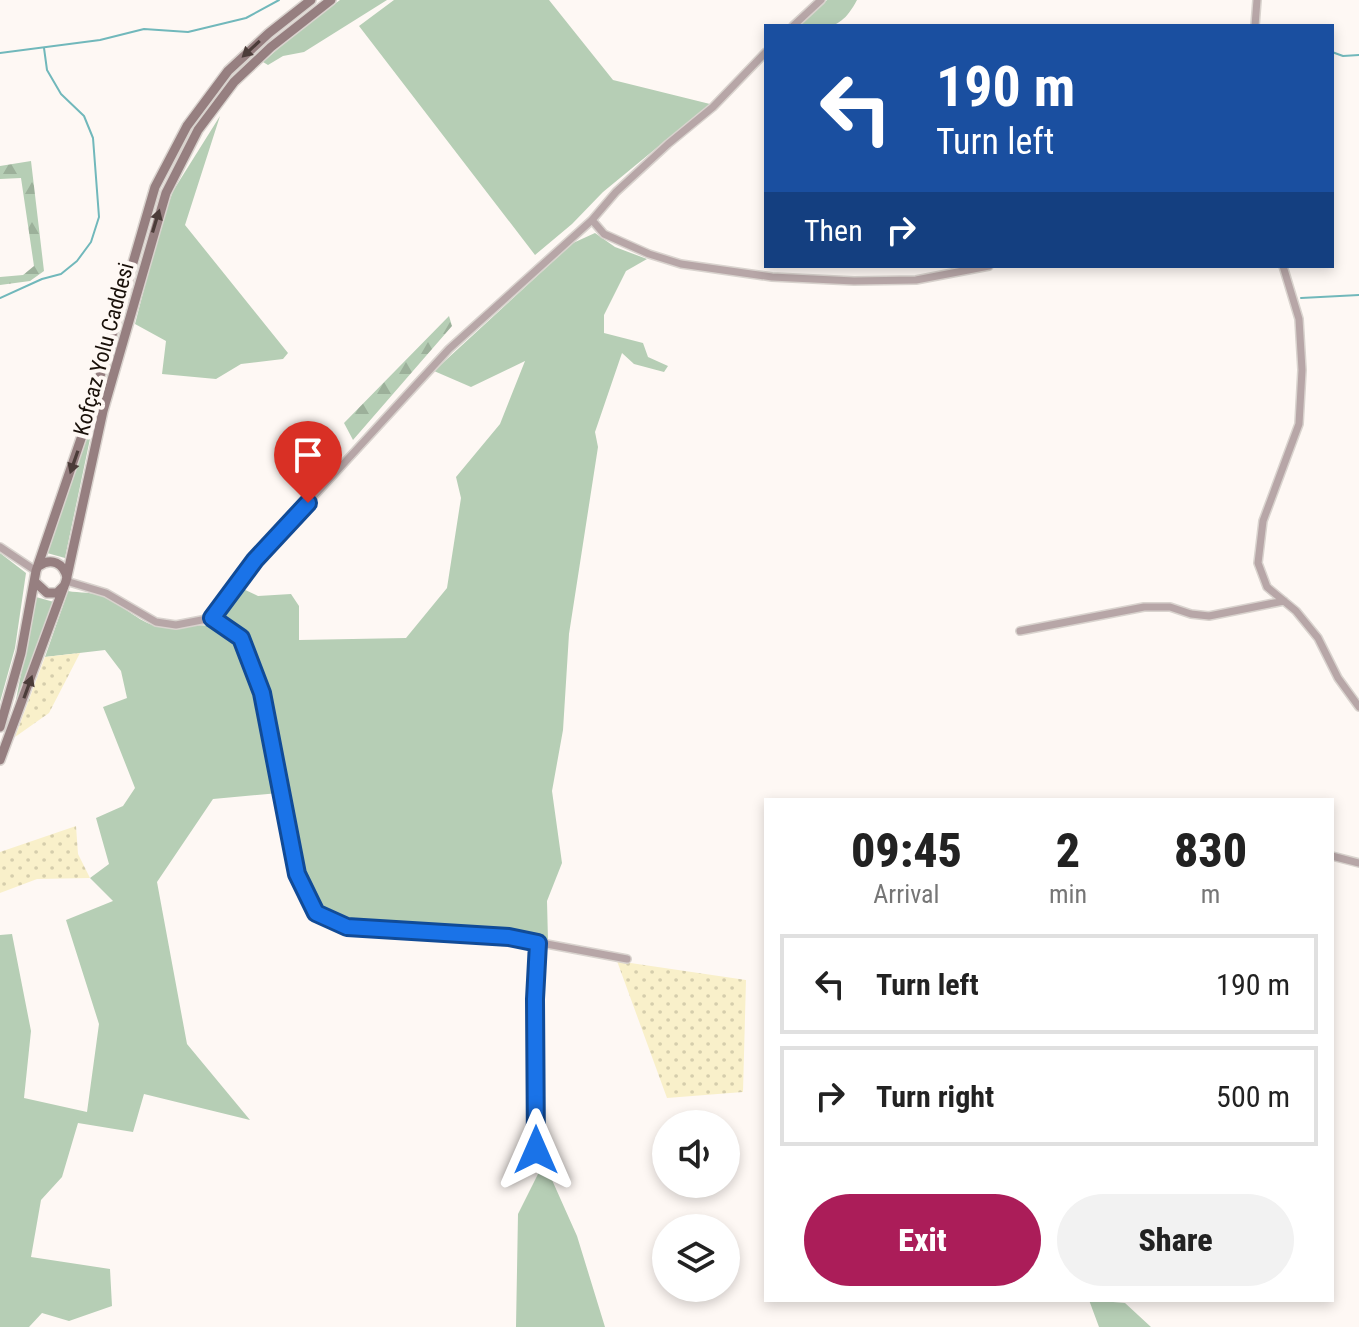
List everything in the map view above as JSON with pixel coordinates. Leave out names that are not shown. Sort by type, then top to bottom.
[{"type":"main road","name":"Kofçaz Yolu Caddesi","points":[[0,727],[18,666],[37,573],[87,421],[144,219],[163,168],[187,126],[228,71],[311,0]]},
{"type":"main road","name":"Kofçaz Yolu Caddesi","points":[[0,760],[65,584],[106,399],[156,221],[176,170],[198,130],[234,82],[271,47],[331,0]]},
{"type":"main road","points":[[49,561],[59,564],[65,571],[65,584],[57,593],[47,593],[37,573],[49,561]]},
{"type":"street","points":[[795,24],[821,0]]},
{"type":"street","points":[[1255,24],[1257,0]]},
{"type":"street","points":[[65,584],[106,593],[156,622],[176,625],[212,618],[255,560],[449,349],[592,220],[616,192],[713,107],[764,54]]},
{"type":"street","points":[[592,220],[604,234],[649,254],[681,264],[772,277],[916,280],[979,268]]},
{"type":"street","points":[[1284,268],[1299,319],[1302,370],[1299,424],[1263,521],[1258,563],[1267,587],[1296,611],[1318,638],[1338,678],[1359,707]]},
{"type":"street","points":[[0,547],[37,573]]},
{"type":"street","points":[[1020,631],[1144,607],[1170,607],[1209,616],[1284,601]]},
{"type":"street","points":[[212,618],[241,638],[262,693],[297,874],[316,913],[347,927],[509,937],[627,959]]},
{"type":"street","points":[[1334,857],[1359,863]]},
{"type":"street","points":[[536,1159],[535,999],[538,943]]},
{"type":"green space","points":[[340,0],[387,0],[304,52],[283,56],[268,65],[263,62],[297,32]]},
{"type":"green space","points":[[394,0],[549,0],[613,80],[710,104],[603,192],[572,224],[535,255],[359,26]]},
{"type":"green space","points":[[827,0],[857,0],[847,16],[835,24],[801,24]]},
{"type":"green space","points":[[220,116],[185,225],[288,353],[283,359],[241,364],[216,379],[162,374],[166,341],[135,324],[160,227],[173,191]]},
{"type":"green space","points":[[31,161],[44,271],[30,281],[0,285],[0,277],[23,275],[34,266],[21,178],[0,179],[0,166]]},
{"type":"green space","points":[[595,233],[615,247],[647,259],[626,271],[604,315],[604,333],[643,343],[648,357],[668,366],[664,372],[634,364],[622,353],[595,432],[598,447],[569,634],[563,730],[552,791],[562,863],[547,901],[548,941],[478,931],[349,923],[319,908],[302,872],[271,705],[241,631],[217,616],[239,587],[258,596],[291,594],[299,606],[299,640],[406,638],[447,588],[461,498],[456,477],[500,424],[525,361],[471,387],[434,371],[573,243]]},
{"type":"green space","points":[[449,316],[452,326],[353,440],[344,423]]},
{"type":"green space","points":[[95,415],[65,558],[47,553]]},
{"type":"green space","points":[[0,553],[26,573],[15,648],[0,702]]},
{"type":"green space","points":[[68,591],[104,596],[143,621],[157,626],[204,625],[218,629],[230,639],[250,679],[279,793],[213,799],[157,882],[187,1044],[250,1120],[144,1094],[133,1132],[78,1123],[62,1177],[41,1200],[31,1257],[110,1269],[112,1306],[69,1321],[42,1313],[29,1327],[0,1327],[0,935],[12,934],[31,1031],[24,1098],[87,1112],[99,1024],[66,920],[113,901],[90,878],[109,864],[96,818],[123,806],[135,788],[103,707],[127,698],[121,671],[105,650],[45,657]]},
{"type":"green space","points":[[36,597],[54,602],[14,710]]},
{"type":"green space","points":[[544,1162],[577,1236],[605,1327],[516,1327],[518,1214]]},
{"type":"green space","points":[[1090,1302],[1125,1303],[1151,1327],[1099,1327]]},
{"type":"sand","points":[[80,653],[49,713],[15,737],[45,657]]},
{"type":"sand","points":[[76,826],[78,854],[90,878],[37,879],[0,893],[0,852]]},
{"type":"sand","points":[[617,961],[746,980],[743,1092],[667,1098]]},
{"type":"waterway","points":[[0,53],[100,40],[144,29],[188,32],[246,18],[279,0]]},
{"type":"waterway","points":[[0,298],[61,274],[77,261],[91,242],[99,217],[93,138],[84,116],[61,94],[47,70],[44,48]]},
{"type":"waterway","points":[[1334,53],[1343,56],[1359,55]]},
{"type":"waterway","points":[[1301,298],[1359,295]]},
{"type":"route","points":[[308,503],[255,560],[212,618],[241,638],[262,693],[297,874],[316,913],[347,927],[509,937],[538,943],[535,999],[536,1150]]}]
